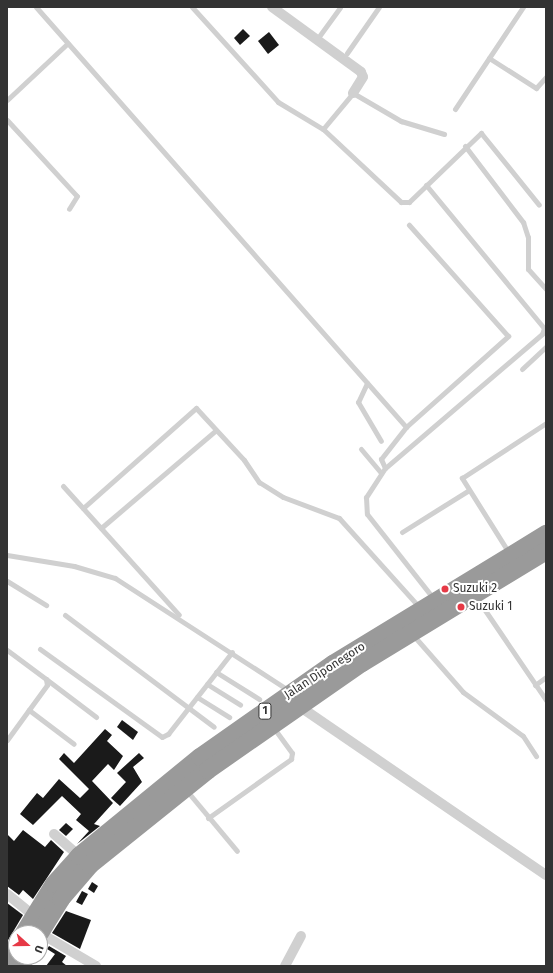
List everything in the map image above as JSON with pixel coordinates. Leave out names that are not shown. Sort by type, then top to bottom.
[{"type":"highway","name":"Jalan Diponegoro","points":[[471,588],[511,556],[546,534]]},
{"type":"highway","name":"Jalan Diponegoro","points":[[37,925],[54,884],[79,856],[204,763],[295,699],[433,611],[471,588],[546,551]]},
{"type":"highway","name":"Jalan Diponegoro","points":[[39,925],[95,860],[185,788],[204,763],[272,725],[295,699],[411,632],[433,611]]},
{"type":"street","points":[[272,7],[361,72],[363,77],[353,93]]},
{"type":"street","points":[[295,699],[546,874]]},
{"type":"street","points":[[54,834],[79,856]]},
{"type":"street","points":[[7,894],[33,925]]},
{"type":"street","points":[[48,936],[96,966]]},
{"type":"street","points":[[285,966],[301,936]]},
{"type":"lane","points":[[36,7],[406,427]]},
{"type":"lane","points":[[192,7],[278,102],[323,128],[401,202],[409,202],[479,133],[484,133],[540,205]]},
{"type":"lane","points":[[320,35],[340,7]]},
{"type":"lane","points":[[346,53],[379,7]]},
{"type":"lane","points":[[455,109],[523,7]]},
{"type":"lane","points":[[7,100],[68,43]]},
{"type":"lane","points":[[489,58],[536,88],[546,77]]},
{"type":"lane","points":[[323,128],[353,93],[402,121],[444,134]]},
{"type":"lane","points":[[7,120],[77,196],[69,209]]},
{"type":"lane","points":[[465,146],[523,222],[528,237],[528,269],[546,289]]},
{"type":"lane","points":[[426,185],[544,328],[542,334],[386,468],[366,496],[367,514],[433,611]]},
{"type":"lane","points":[[386,468],[381,459],[406,427],[508,336],[409,225]]},
{"type":"lane","points":[[522,369],[546,347]]},
{"type":"lane","points":[[367,383],[358,402],[380,441]]},
{"type":"lane","points":[[83,508],[191,410],[199,409],[269,490],[339,518],[433,611]]},
{"type":"lane","points":[[511,556],[462,479],[464,476],[546,423]]},
{"type":"lane","points":[[101,528],[216,430]]},
{"type":"lane","points":[[361,449],[381,473]]},
{"type":"lane","points":[[63,486],[185,622]]},
{"type":"lane","points":[[402,532],[469,490]]},
{"type":"lane","points":[[7,555],[100,572],[135,588],[232,652],[295,699]]},
{"type":"lane","points":[[7,581],[46,604]]},
{"type":"lane","points":[[471,588],[546,700]]},
{"type":"lane","points":[[65,615],[188,709],[214,727]]},
{"type":"lane","points":[[411,632],[463,692],[523,736],[536,756]]},
{"type":"lane","points":[[40,649],[162,737],[188,709],[232,652]]},
{"type":"lane","points":[[7,650],[96,717]]},
{"type":"lane","points":[[216,672],[259,699]]},
{"type":"lane","points":[[535,685],[546,677]]},
{"type":"lane","points":[[7,740],[47,685],[46,679]]},
{"type":"lane","points":[[207,684],[240,705]]},
{"type":"lane","points":[[197,697],[229,717]]},
{"type":"lane","points":[[28,710],[74,744]]},
{"type":"lane","points":[[208,818],[292,757],[272,725]]},
{"type":"lane","points":[[185,788],[208,818],[237,851]]},
{"type":"building","points":[[243,29],[250,36],[240,45],[234,38]]},
{"type":"building","points":[[269,32],[279,45],[268,54],[258,41]]},
{"type":"building","points":[[122,720],[138,732],[133,740],[117,727]]},
{"type":"building","points":[[105,729],[112,735],[107,741],[123,756],[114,770],[108,764],[92,781],[113,803],[94,824],[100,826],[77,844],[89,831],[76,820],[81,814],[62,796],[33,825],[20,814],[37,793],[43,798],[59,779],[80,798],[89,789],[59,759],[64,753],[74,763]]},
{"type":"building","points":[[139,753],[144,758],[133,767],[142,782],[120,806],[111,798],[126,782],[117,773]]},
{"type":"building","points":[[66,823],[73,829],[66,836],[59,830]]},
{"type":"building","points":[[23,830],[45,847],[51,840],[64,852],[33,899],[23,890],[19,895],[7,886],[7,834],[14,841]]},
{"type":"building","points":[[92,882],[98,886],[94,893],[88,889]]},
{"type":"building","points":[[82,891],[88,894],[82,905],[76,902]]},
{"type":"building","points":[[7,903],[23,915],[17,925],[8,925],[7,942]]},
{"type":"building","points":[[66,911],[91,920],[80,949],[52,933]]},
{"type":"building","points":[[49,946],[66,956],[62,962],[67,966],[46,966],[55,954],[48,950]]},
{"type":"place","name":"Suzuki 2","points":[[445,589]]},
{"type":"place","name":"Suzuki 1","points":[[461,607]]}]
